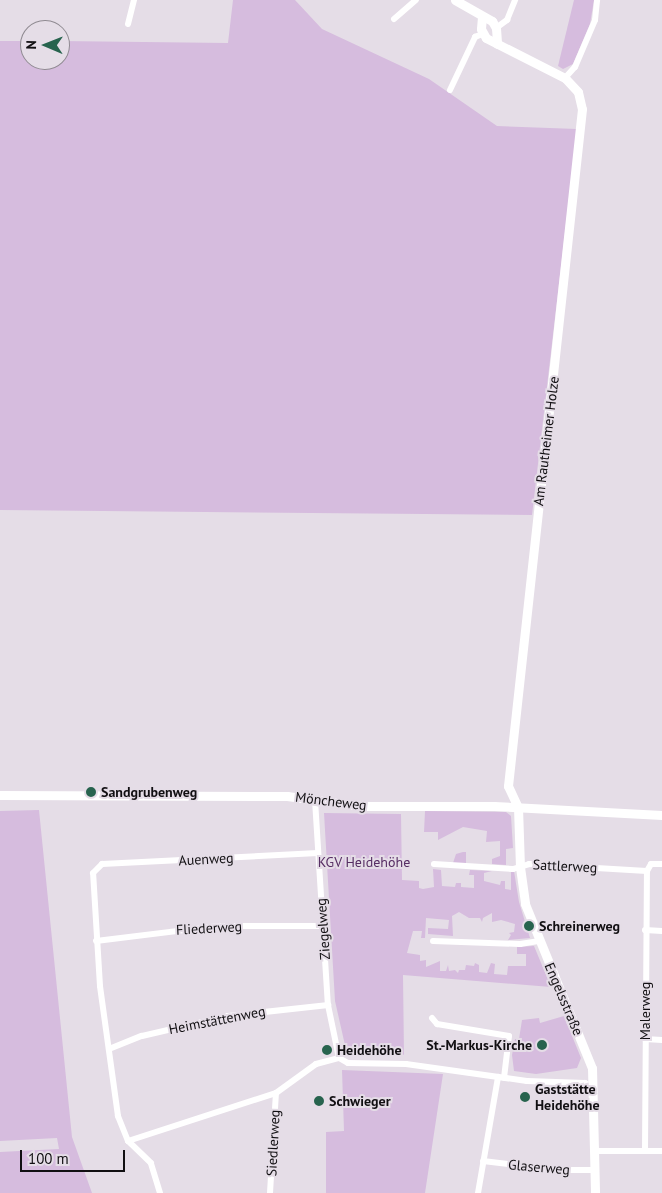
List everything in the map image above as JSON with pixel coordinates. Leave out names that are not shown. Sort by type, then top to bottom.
[{"type":"street","points":[[128,24],[134,0]]},
{"type":"street","points":[[394,19],[416,0]]},
{"type":"street","points":[[455,0],[492,21],[496,28],[497,44]]},
{"type":"street","points":[[496,28],[507,20],[515,0]]},
{"type":"street","points":[[565,78],[575,67],[595,20],[597,0]]},
{"type":"street","points":[[450,90],[475,37],[482,34],[482,16]]},
{"type":"street","name":"Am Rautheimer Holze","points":[[482,34],[497,44],[565,78],[578,92],[582,119],[508,766],[508,786],[518,807]]},
{"type":"street","name":"Möncheweg","points":[[0,795],[261,795],[362,806],[518,807],[662,815]]},
{"type":"street","name":"Ziegelweg","points":[[315,800],[328,1005],[339,1058]]},
{"type":"street","name":"Engelsstraße","points":[[518,807],[520,867],[525,904],[590,1058],[595,1091],[595,1193]]},
{"type":"street","name":"Auenweg","points":[[96,941],[95,869],[102,864],[318,853]]},
{"type":"street","name":"Sattlerweg","points":[[434,864],[520,867],[529,864],[647,871],[651,864],[662,864]]},
{"type":"street","name":"Malerweg","points":[[645,1151],[645,930],[647,871]]},
{"type":"street","name":"Fliederweg","points":[[96,941],[212,927],[324,926]]},
{"type":"street","points":[[645,930],[662,931]]},
{"type":"street","points":[[96,941],[118,1116],[128,1141],[151,1162],[160,1193]]},
{"type":"street","points":[[433,941],[520,944],[540,941]]},
{"type":"street","name":"Heimstättenweg","points":[[109,1049],[142,1036],[211,1019],[263,1010],[328,1005]]},
{"type":"street","points":[[432,1018],[437,1024],[509,1036],[478,1193]]},
{"type":"street","points":[[645,1040],[662,1040]]},
{"type":"street","points":[[128,1141],[276,1093],[316,1064],[339,1058],[348,1063],[406,1064],[501,1078],[585,1083],[595,1091]]},
{"type":"street","name":"Siedlerweg","points":[[270,1193],[276,1093]]},
{"type":"street","points":[[595,1151],[662,1151]]},
{"type":"street","name":"Glaserweg","points":[[483,1161],[557,1170],[595,1170]]},
{"type":"green space","points":[[233,0],[295,0],[322,29],[429,79],[497,126],[577,129],[532,515],[0,510],[0,41],[20,41],[20,70],[70,70],[70,41],[228,43]]},
{"type":"green space","points":[[574,0],[594,0],[590,24],[573,64],[563,69],[558,66]]},
{"type":"green space","points":[[39,810],[72,1137],[92,1193],[0,1193],[0,1152],[59,1149],[57,1138],[0,1141],[0,811]]},
{"type":"green space","points":[[425,811],[506,812],[511,816],[513,848],[506,849],[506,865],[492,864],[492,859],[500,856],[500,841],[486,842],[487,831],[463,827],[438,840],[438,832],[424,832]]},
{"type":"green space","name":"KGV Heidehöhe","points":[[324,813],[401,814],[402,880],[419,881],[419,888],[434,887],[433,869],[441,870],[442,886],[455,887],[456,883],[461,883],[461,887],[474,888],[474,875],[469,875],[470,870],[492,871],[484,873],[484,881],[500,885],[501,881],[505,881],[505,889],[511,890],[511,871],[514,871],[519,902],[530,938],[508,940],[511,935],[509,933],[514,932],[515,924],[501,920],[492,922],[492,913],[483,918],[482,922],[480,918],[469,918],[459,912],[452,916],[453,936],[428,934],[428,928],[448,929],[449,920],[426,918],[425,938],[421,938],[422,931],[413,931],[407,953],[420,955],[420,961],[426,960],[426,967],[440,961],[440,971],[446,971],[448,965],[449,971],[455,970],[458,973],[459,970],[465,970],[466,965],[474,966],[475,963],[479,965],[479,972],[487,973],[491,963],[495,964],[494,974],[507,975],[508,966],[526,966],[526,954],[517,954],[517,947],[534,946],[551,987],[403,975],[404,1055],[347,1054],[335,1001]]},
{"type":"green space","points":[[466,852],[466,864],[453,863],[456,854]]},
{"type":"green space","points":[[564,1016],[581,1058],[577,1068],[536,1074],[514,1071],[512,1055],[515,1039],[519,1039],[522,1020],[539,1018],[540,1023]]},
{"type":"green space","points":[[342,1070],[443,1074],[425,1193],[326,1193],[326,1132],[344,1131]]},
{"type":"place","name":"Sandgrubenweg","points":[[91,792]]},
{"type":"place","name":"Schreinerweg","points":[[529,926]]},
{"type":"place","name":"St.-Markus-Kirche","points":[[542,1045]]},
{"type":"place","name":"Heidehöhe","points":[[327,1050]]},
{"type":"place","name":"Gaststätte Heidehöhe","points":[[525,1097]]},
{"type":"place","name":"Schwieger","points":[[319,1101]]}]
